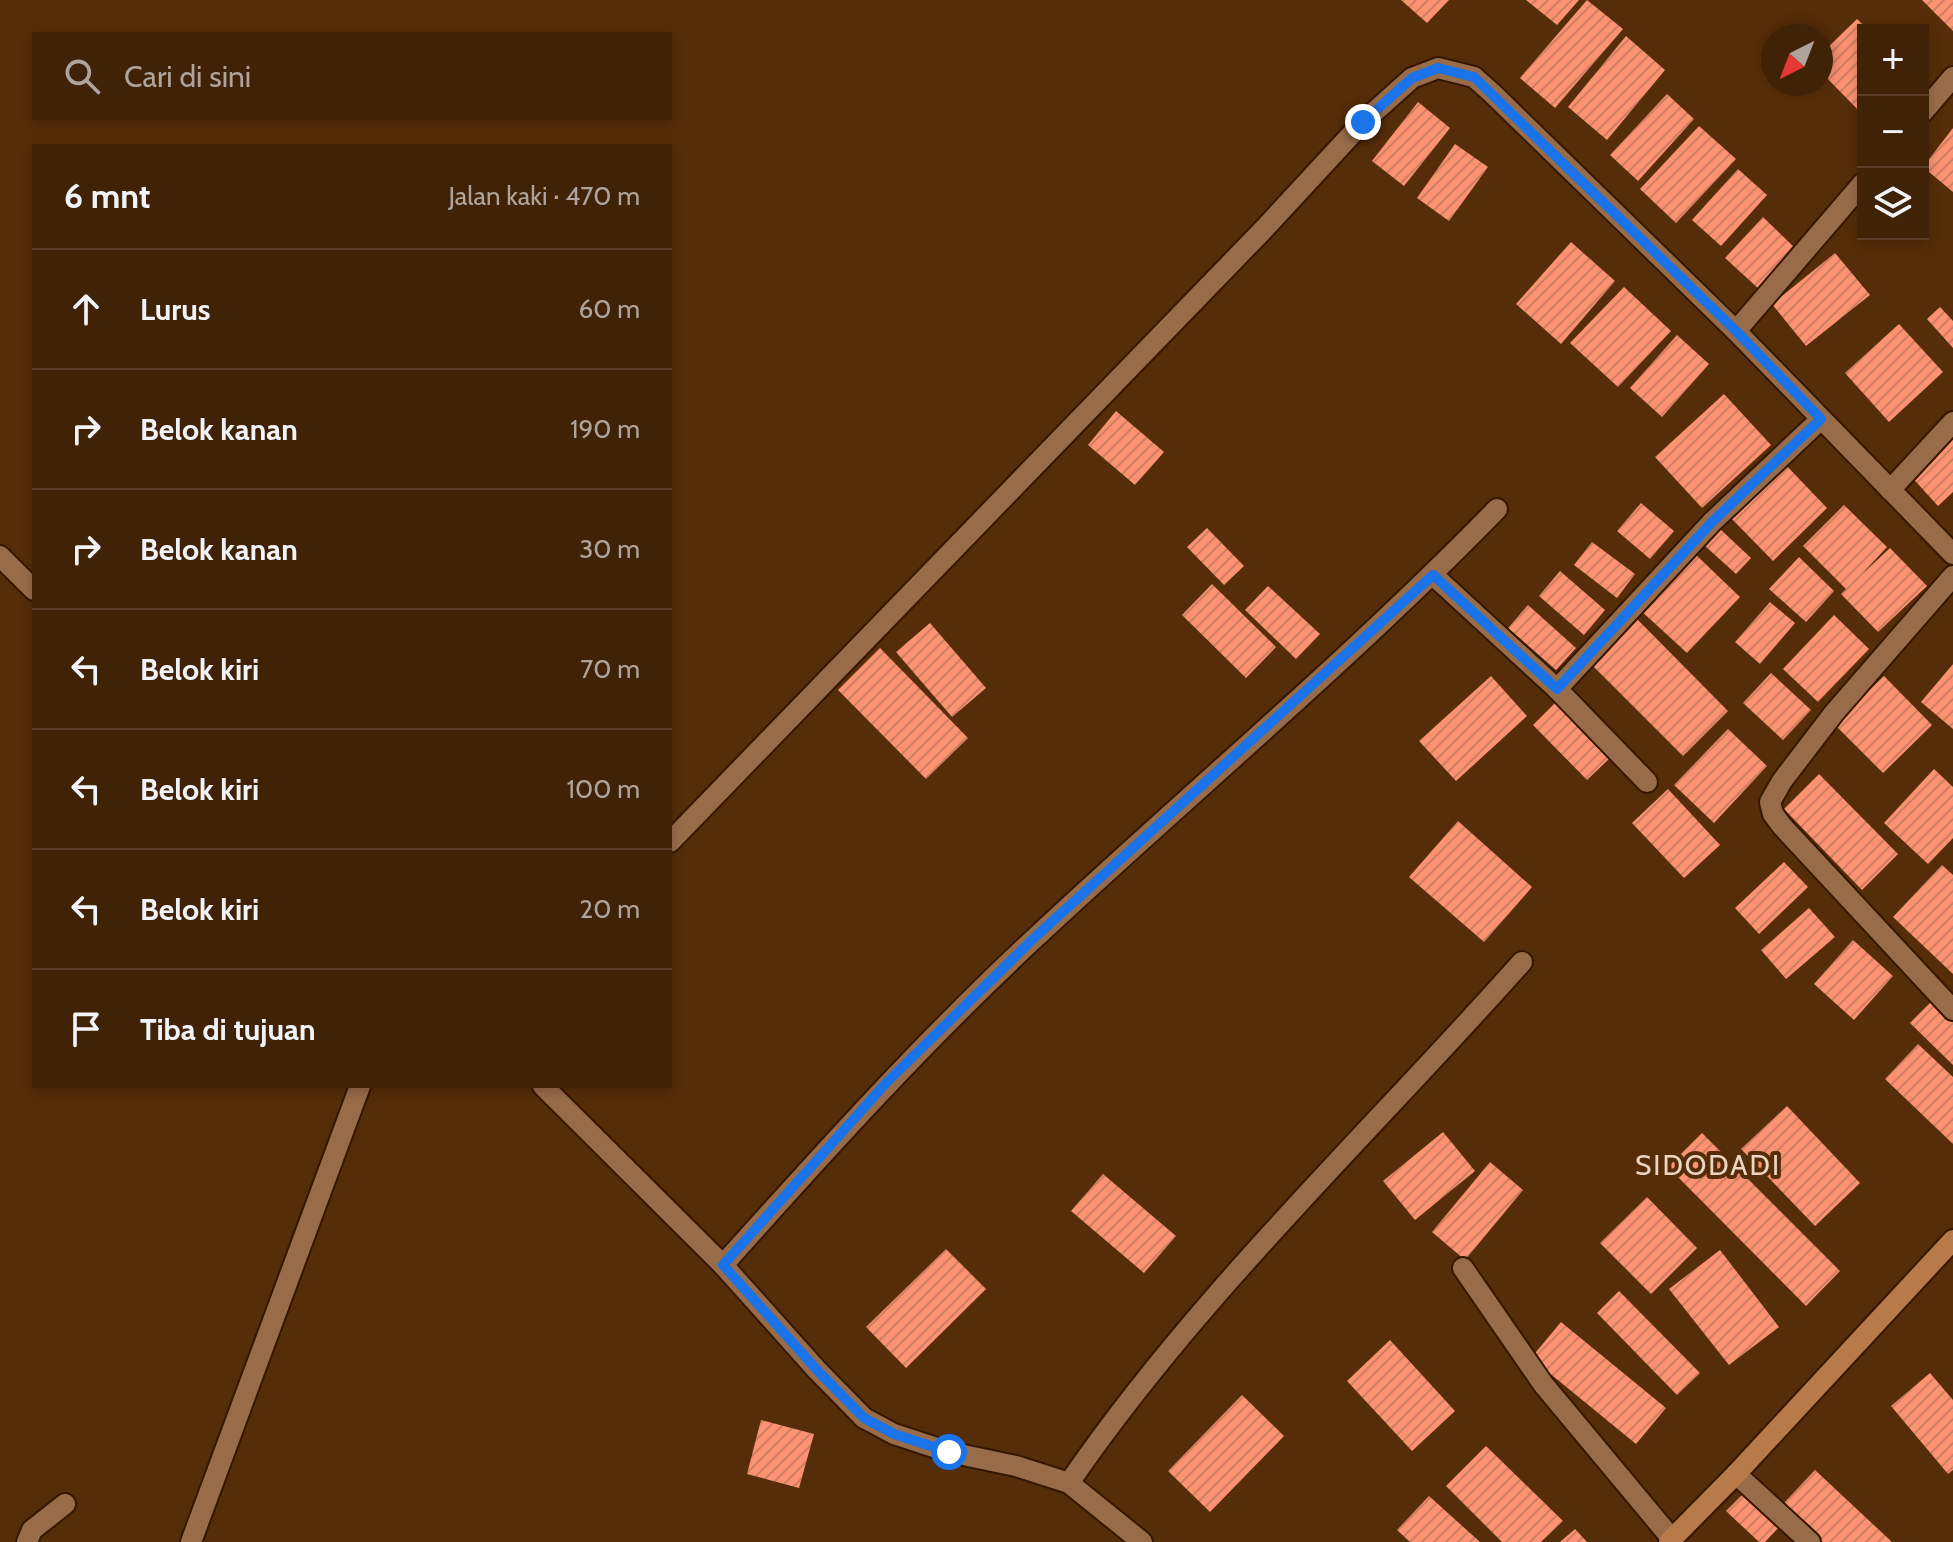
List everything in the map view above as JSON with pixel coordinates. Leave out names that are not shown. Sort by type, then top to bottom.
[{"type":"main road","points":[[1671,1541],[1953,1240]]},
{"type":"street","points":[[672,840],[1264,229],[1363,122],[1412,78],[1438,68],[1474,77],[1736,331],[1953,554]]},
{"type":"street","points":[[1929,105],[1953,77]]},
{"type":"street","points":[[1736,331],[1857,190]]},
{"type":"street","points":[[1557,689],[1712,522],[1821,419]]},
{"type":"street","points":[[1890,490],[1953,422]]},
{"type":"street","points":[[723,1265],[886,1083],[1034,938],[1433,575],[1497,509]]},
{"type":"street","points":[[0,556],[32,588]]},
{"type":"street","points":[[1433,575],[1557,689],[1647,782]]},
{"type":"street","points":[[1953,576],[1834,713],[1782,781],[1770,802],[1773,814],[1782,826],[1953,1010]]},
{"type":"street","points":[[1069,1483],[1109,1425],[1248,1261],[1522,962]]},
{"type":"street","points":[[191,1542],[359,1088]]},
{"type":"street","points":[[545,1088],[723,1265],[864,1418],[894,1434],[949,1452],[1016,1466],[1069,1483],[1142,1542]]},
{"type":"street","points":[[1463,1268],[1543,1384],[1671,1541]]},
{"type":"street","points":[[1736,1474],[1810,1542]]},
{"type":"street","points":[[27,1542],[32,1530],[65,1504]]},
{"type":"building","points":[[1401,0],[1449,0],[1427,23]]},
{"type":"building","points":[[1526,0],[1579,0],[1557,25]]},
{"type":"building","points":[[1587,0],[1623,29],[1555,108],[1520,78]]},
{"type":"building","points":[[1922,0],[1953,0],[1953,31]]},
{"type":"building","points":[[1857,19],[1862,24],[1857,24],[1857,109],[1833,84],[1833,42]]},
{"type":"building","points":[[1626,36],[1665,70],[1607,140],[1568,107]]},
{"type":"building","points":[[1667,94],[1694,119],[1638,181],[1610,155]]},
{"type":"building","points":[[1418,102],[1450,128],[1404,186],[1372,161]]},
{"type":"building","points":[[1699,126],[1736,159],[1676,223],[1640,189]]},
{"type":"building","points":[[1953,128],[1953,192],[1929,172],[1929,159]]},
{"type":"building","points":[[1455,144],[1488,167],[1449,221],[1417,198]]},
{"type":"building","points":[[1738,169],[1767,195],[1721,246],[1692,220]]},
{"type":"building","points":[[1763,217],[1797,250],[1760,290],[1725,258]]},
{"type":"building","points":[[1571,242],[1615,281],[1561,344],[1516,304]]},
{"type":"building","points":[[1835,253],[1870,295],[1806,346],[1772,304]]},
{"type":"building","points":[[1624,287],[1671,331],[1618,387],[1570,343]]},
{"type":"building","points":[[1940,307],[1953,321],[1953,348],[1927,319]]},
{"type":"building","points":[[1899,324],[1943,372],[1889,422],[1845,373]]},
{"type":"building","points":[[1677,335],[1709,364],[1662,417],[1630,388]]},
{"type":"building","points":[[1724,394],[1771,445],[1702,508],[1655,457]]},
{"type":"building","points":[[1116,411],[1164,452],[1135,485],[1088,445]]},
{"type":"building","points":[[1953,430],[1953,492],[1938,506],[1908,473]]},
{"type":"building","points":[[1783,462],[1827,508],[1773,561],[1728,515]]},
{"type":"building","points":[[1641,503],[1674,531],[1650,559],[1617,531]]},
{"type":"building","points":[[1844,505],[1887,547],[1863,573],[1890,548],[1927,586],[1878,632],[1841,594],[1846,589],[1803,546]]},
{"type":"building","points":[[1207,528],[1244,566],[1224,585],[1187,547]]},
{"type":"building","points":[[1719,528],[1751,558],[1736,574],[1704,545]]},
{"type":"building","points":[[1592,542],[1635,574],[1617,598],[1574,565]]},
{"type":"building","points":[[1693,552],[1740,597],[1687,653],[1639,609]]},
{"type":"building","points":[[1799,557],[1834,591],[1806,622],[1769,589]]},
{"type":"building","points":[[1560,571],[1605,610],[1584,635],[1539,596]]},
{"type":"building","points":[[1212,584],[1276,647],[1246,678],[1182,615]]},
{"type":"building","points":[[1268,586],[1320,634],[1296,659],[1245,610]]},
{"type":"building","points":[[1770,602],[1795,623],[1760,664],[1735,642]]},
{"type":"building","points":[[1528,605],[1576,648],[1556,670],[1508,628]]},
{"type":"building","points":[[1834,615],[1869,649],[1818,702],[1783,669]]},
{"type":"building","points":[[1636,618],[1728,711],[1683,756],[1591,664]]},
{"type":"building","points":[[930,623],[986,688],[952,717],[896,652]]},
{"type":"building","points":[[880,648],[968,738],[926,779],[838,690]]},
{"type":"building","points":[[1953,664],[1953,729],[1921,702]]},
{"type":"building","points":[[1771,673],[1811,710],[1783,740],[1743,703]]},
{"type":"building","points":[[1491,676],[1527,716],[1456,781],[1419,741]]},
{"type":"building","points":[[1884,676],[1932,725],[1883,773],[1834,724]]},
{"type":"building","points":[[1556,702],[1610,758],[1587,780],[1533,725]]},
{"type":"building","points":[[1728,729],[1767,766],[1714,823],[1674,785]]},
{"type":"building","points":[[1934,769],[1953,787],[1953,838],[1928,864],[1884,823]]},
{"type":"building","points":[[1819,774],[1898,854],[1862,890],[1784,809]]},
{"type":"building","points":[[1668,789],[1720,845],[1684,878],[1632,823]]},
{"type":"building","points":[[1458,821],[1532,887],[1484,942],[1409,877]]},
{"type":"building","points":[[1784,862],[1808,887],[1759,934],[1735,908]]},
{"type":"building","points":[[1942,865],[1953,875],[1953,974],[1893,917]]},
{"type":"building","points":[[1809,908],[1835,937],[1786,979],[1761,950]]},
{"type":"building","points":[[1853,940],[1893,976],[1854,1020],[1814,984]]},
{"type":"building","points":[[1934,999],[1953,1017],[1953,1065],[1910,1023]]},
{"type":"building","points":[[1918,1044],[1953,1077],[1953,1144],[1885,1079]]},
{"type":"building","points":[[1787,1106],[1860,1183],[1815,1226],[1741,1149]]},
{"type":"building","points":[[1443,1132],[1475,1171],[1415,1220],[1383,1181]]},
{"type":"building","points":[[1702,1133],[1840,1271],[1806,1306],[1668,1167]]},
{"type":"building","points":[[1490,1162],[1523,1190],[1465,1260],[1432,1232]]},
{"type":"building","points":[[1103,1174],[1176,1236],[1144,1273],[1071,1211]]},
{"type":"building","points":[[1647,1197],[1697,1248],[1651,1294],[1600,1243]]},
{"type":"building","points":[[946,1249],[986,1289],[906,1368],[866,1327]]},
{"type":"building","points":[[1720,1250],[1779,1327],[1729,1365],[1669,1289]]},
{"type":"building","points":[[1619,1291],[1700,1373],[1677,1395],[1597,1313]]},
{"type":"building","points":[[1561,1322],[1666,1408],[1636,1444],[1531,1358]]},
{"type":"building","points":[[1390,1340],[1455,1411],[1412,1451],[1347,1381]]},
{"type":"building","points":[[1930,1373],[1953,1400],[1953,1470],[1948,1474],[1891,1406]]},
{"type":"building","points":[[1242,1395],[1284,1436],[1210,1512],[1168,1471]]},
{"type":"building","points":[[761,1420],[814,1434],[799,1488],[747,1474]]},
{"type":"building","points":[[1486,1446],[1563,1521],[1541,1542],[1502,1542],[1446,1486]]},
{"type":"building","points":[[1815,1470],[1892,1542],[1823,1542],[1783,1504]]},
{"type":"building","points":[[1745,1492],[1780,1526],[1765,1542],[1759,1542],[1726,1511]]},
{"type":"building","points":[[1429,1496],[1480,1542],[1410,1542],[1397,1530]]},
{"type":"building","points":[[1575,1529],[1587,1542],[1560,1542]]},
{"type":"district","name":"SIDODADI","points":[[1708,1165]]},
{"type":"route","points":[[949,1452],[894,1434],[864,1418],[723,1265],[886,1083],[1034,938],[1433,575],[1557,689],[1712,522],[1821,419],[1736,331],[1474,77],[1438,68],[1412,78],[1363,122]]}]
